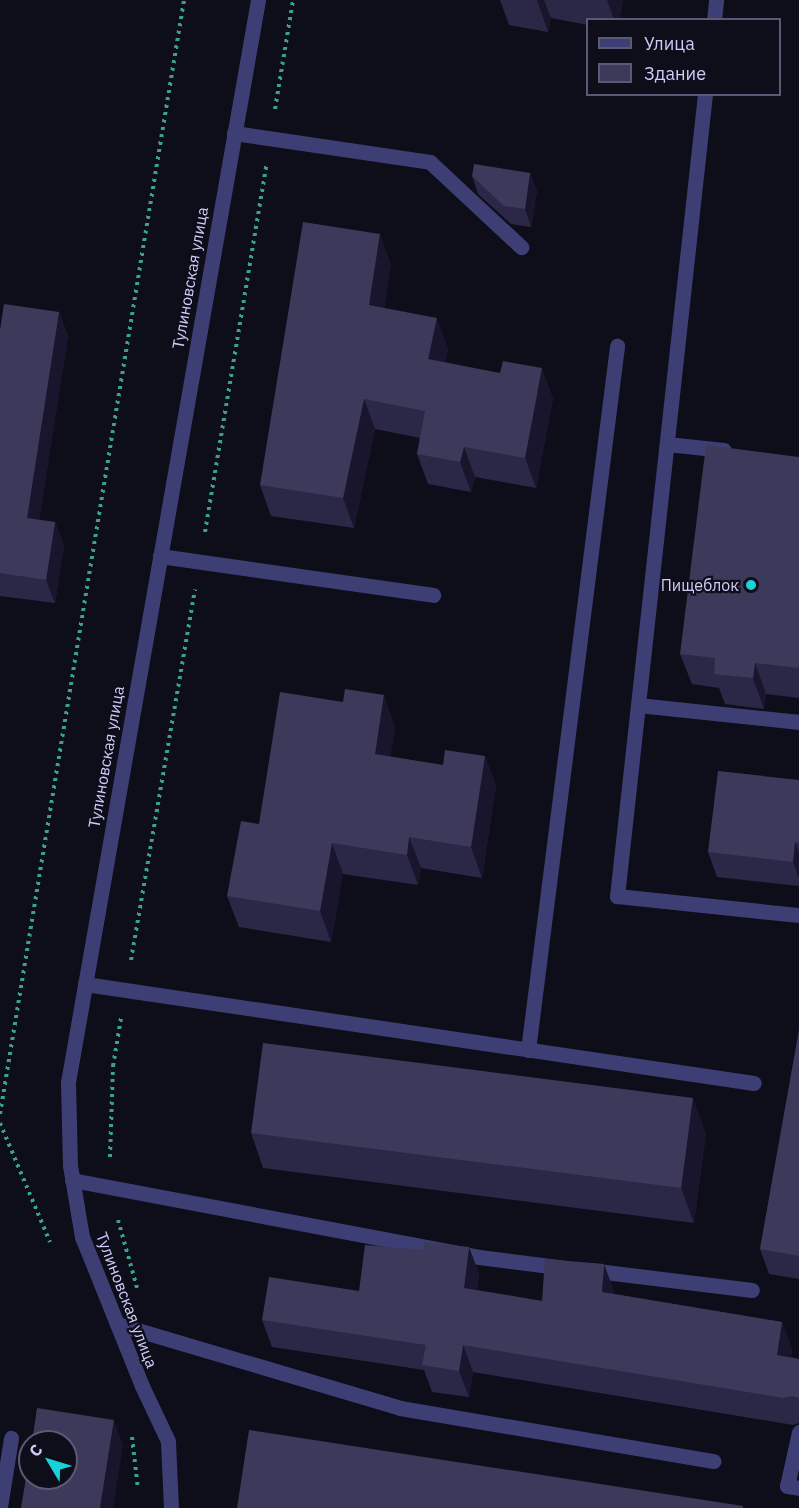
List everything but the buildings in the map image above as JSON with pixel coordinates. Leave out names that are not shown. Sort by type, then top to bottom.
[{"type":"street","name":"Тулиновская улица","points":[[171,1508],[168,1441],[82,1236],[72,1180],[68,1082],[258,0]]},
{"type":"street","points":[[714,18],[716,0]]},
{"type":"street","points":[[705,96],[617,896],[799,915]]},
{"type":"street","points":[[234,132],[430,162],[521,248]]},
{"type":"street","points":[[528,1050],[617,346]]},
{"type":"street","points":[[667,444],[744,452]]},
{"type":"street","points":[[160,555],[433,595]]},
{"type":"street","points":[[638,705],[799,722]]},
{"type":"street","points":[[85,984],[754,1083]]},
{"type":"street","points":[[72,1180],[479,1257],[752,1290]]},
{"type":"street","points":[[117,1323],[400,1408],[714,1461]]},
{"type":"street","points":[[799,1432],[787,1486],[799,1488]]},
{"type":"street","points":[[0,1508],[11,1438]]},
{"type":"path","points":[[0,1114],[184,0]]},
{"type":"path","points":[[151,1333],[109,1186],[113,1066],[293,0]]},
{"type":"place","name":"Пищеблок","points":[[751,585]]}]
